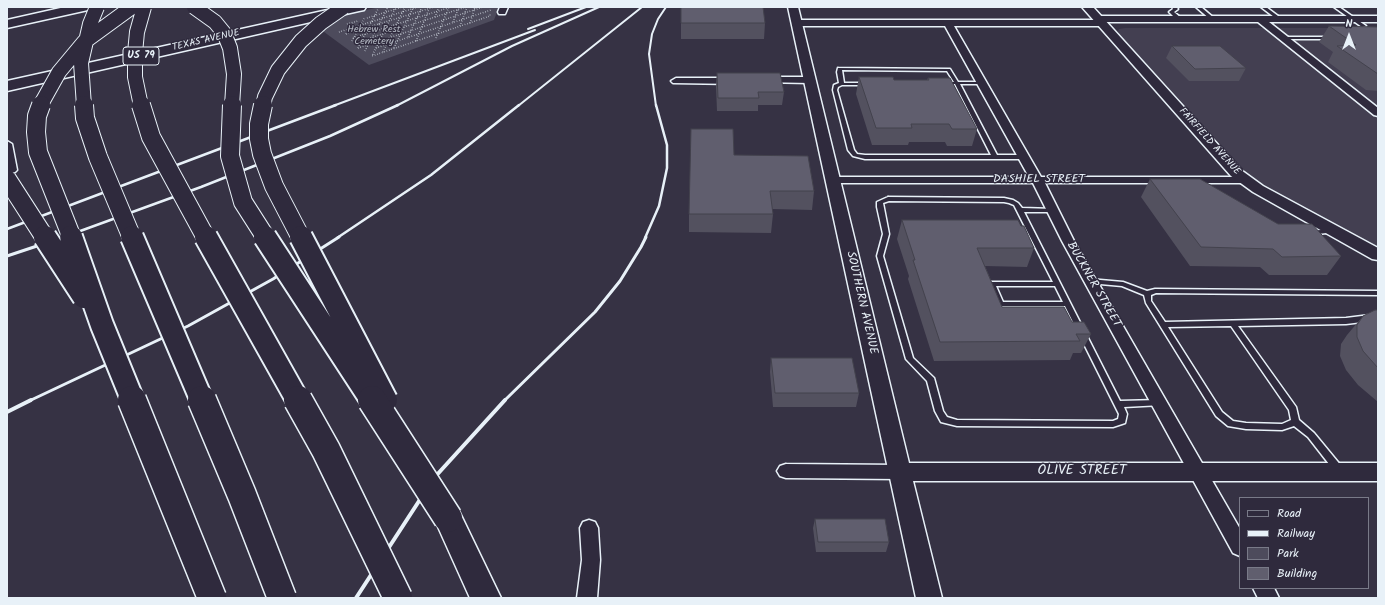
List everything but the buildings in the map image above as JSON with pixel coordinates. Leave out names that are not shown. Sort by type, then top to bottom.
[{"type":"main road","points":[[7,19],[54,7]]},
{"type":"main road","points":[[7,24],[83,7]]},
{"type":"main road","points":[[97,7],[90,24],[81,62],[85,118],[98,157],[242,495],[282,598]]},
{"type":"main road","points":[[132,7],[84,42],[72,55],[50,85],[37,116],[36,132],[38,152],[65,219],[102,326],[212,598]]},
{"type":"main road","points":[[144,7],[137,32],[135,77],[139,99],[151,137],[248,316],[326,450],[398,598]]},
{"type":"main road","points":[[194,7],[215,22],[224,33],[230,48],[234,74],[230,156],[243,202],[448,518]]},
{"type":"main road","points":[[356,16],[321,23],[301,41],[278,70],[265,97],[260,116],[259,139],[262,154],[274,186],[448,518],[486,598]]},
{"type":"main road","name":"TEXAS AVENUE","points":[[7,86],[356,16]]},
{"type":"main road","points":[[9,174],[102,326]]},
{"type":"street","name":"FAIRFIELD AVENUE","points":[[1088,7],[1236,173],[1258,190],[1378,255]]},
{"type":"street","points":[[795,15],[948,23],[1378,26]]},
{"type":"street","name":"SOUTHERN AVENUE","points":[[795,15],[929,598]]},
{"type":"street","points":[[1102,23],[1178,19],[1280,19],[1358,26],[1378,19]]},
{"type":"street","points":[[1260,19],[1378,113]]},
{"type":"street","name":"BUCKNER STREET","points":[[948,23],[983,83],[1091,281],[1239,545]]},
{"type":"street","points":[[676,81],[810,80]]},
{"type":"street","points":[[7,144],[9,174]]},
{"type":"street","name":"DASHIEL STREET","points":[[833,180],[1245,180]]},
{"type":"street","name":"OLIVE STREET","points":[[786,471],[1378,472]]},
{"type":"street","points":[[587,598],[591,560],[589,528]]},
{"type":"street","points":[[1264,589],[1269,598]]},
{"type":"lane","points":[[1174,7],[1176,9],[1171,12],[1178,19]]},
{"type":"lane","points":[[1198,7],[1213,19]]},
{"type":"lane","points":[[1263,7],[1280,19]]},
{"type":"lane","points":[[1336,7],[1358,26]]},
{"type":"lane","points":[[1284,38],[1338,38]]},
{"type":"lane","points":[[842,84],[839,72],[840,69],[948,70],[957,83],[995,157]]},
{"type":"lane","points":[[941,83],[983,83]]},
{"type":"lane","points":[[873,84],[842,84],[836,86],[835,90],[850,150],[855,155],[865,157],[1024,157]]},
{"type":"lane","points":[[1180,180],[1193,188]]},
{"type":"lane","points":[[888,199],[1011,200],[1020,210],[1057,284],[1118,404],[1122,414],[1122,421],[1113,424],[957,423],[944,420],[939,411],[931,380],[910,359],[880,256],[886,234],[880,202],[888,199]]},
{"type":"lane","points":[[1020,210],[1052,210]]},
{"type":"lane","points":[[1304,233],[1335,231]]},
{"type":"lane","points":[[1091,281],[1122,284],[1147,294],[1155,291],[1378,293]]},
{"type":"lane","points":[[1057,284],[992,284],[1000,304],[1068,304]]},
{"type":"lane","points":[[1147,294],[1148,301],[1219,414],[1231,424],[1246,426],[1282,427],[1295,422]]},
{"type":"lane","points":[[1164,325],[1346,321],[1378,317]]},
{"type":"lane","points":[[1233,324],[1293,409],[1295,422],[1311,435],[1341,472]]},
{"type":"lane","points":[[1118,404],[1159,403]]},
{"type":"path","points":[[365,51],[388,7]]},
{"type":"path","points":[[356,16],[374,16],[396,8],[404,7],[383,53]]},
{"type":"path","points":[[339,32],[418,7]]},
{"type":"path","points":[[408,38],[422,7]]},
{"type":"path","points":[[356,16],[346,34],[357,32],[434,7]]},
{"type":"path","points":[[434,18],[439,7]]},
{"type":"path","points":[[353,38],[449,7]]},
{"type":"path","points":[[436,38],[449,7]]},
{"type":"path","points":[[453,23],[459,7]]},
{"type":"path","points":[[361,42],[467,7]]},
{"type":"path","points":[[460,27],[467,7]]},
{"type":"path","points":[[378,8],[358,48],[465,13],[475,8],[483,7],[480,20]]},
{"type":"path","points":[[396,8],[372,56],[490,16]]},
{"type":"path","points":[[394,49],[413,8]]},
{"type":"path","points":[[415,42],[430,8]]},
{"type":"path","points":[[470,23],[475,8]]},
{"type":"path","points":[[376,48],[491,10]]},
{"type":"path","points":[[356,16],[361,25]]},
{"type":"path","points":[[352,41],[361,25]]},
{"type":"shaded area","points":[[1378,28],[1378,249],[1279,195],[1249,175],[1119,34],[1119,29]]},
{"type":"green space","name":"Hebrew Rest Cemetery","points":[[380,7],[499,7],[494,20],[369,65],[320,29],[335,17]]},
{"type":"railway","points":[[528,29],[586,7]]},
{"type":"railway","points":[[397,105],[512,46],[599,7]]},
{"type":"railway","points":[[518,106],[642,7]]},
{"type":"railway","points":[[656,106],[649,54],[652,34],[658,19],[666,7]]},
{"type":"railway","points":[[333,106],[535,30]]},
{"type":"railway","points":[[7,229],[336,105]]},
{"type":"railway","points":[[61,238],[201,187],[330,136],[397,105]]},
{"type":"railway","points":[[337,238],[431,175],[519,105]]},
{"type":"railway","points":[[645,238],[659,206],[667,168],[667,145],[656,105]]},
{"type":"railway","points":[[29,401],[188,326],[273,279],[339,237]]},
{"type":"railway","points":[[505,400],[595,312],[620,281],[646,237]]},
{"type":"railway","points":[[7,256],[61,238]]},
{"type":"railway","points":[[356,598],[434,478],[505,400]]},
{"type":"railway","points":[[7,412],[29,401]]}]
